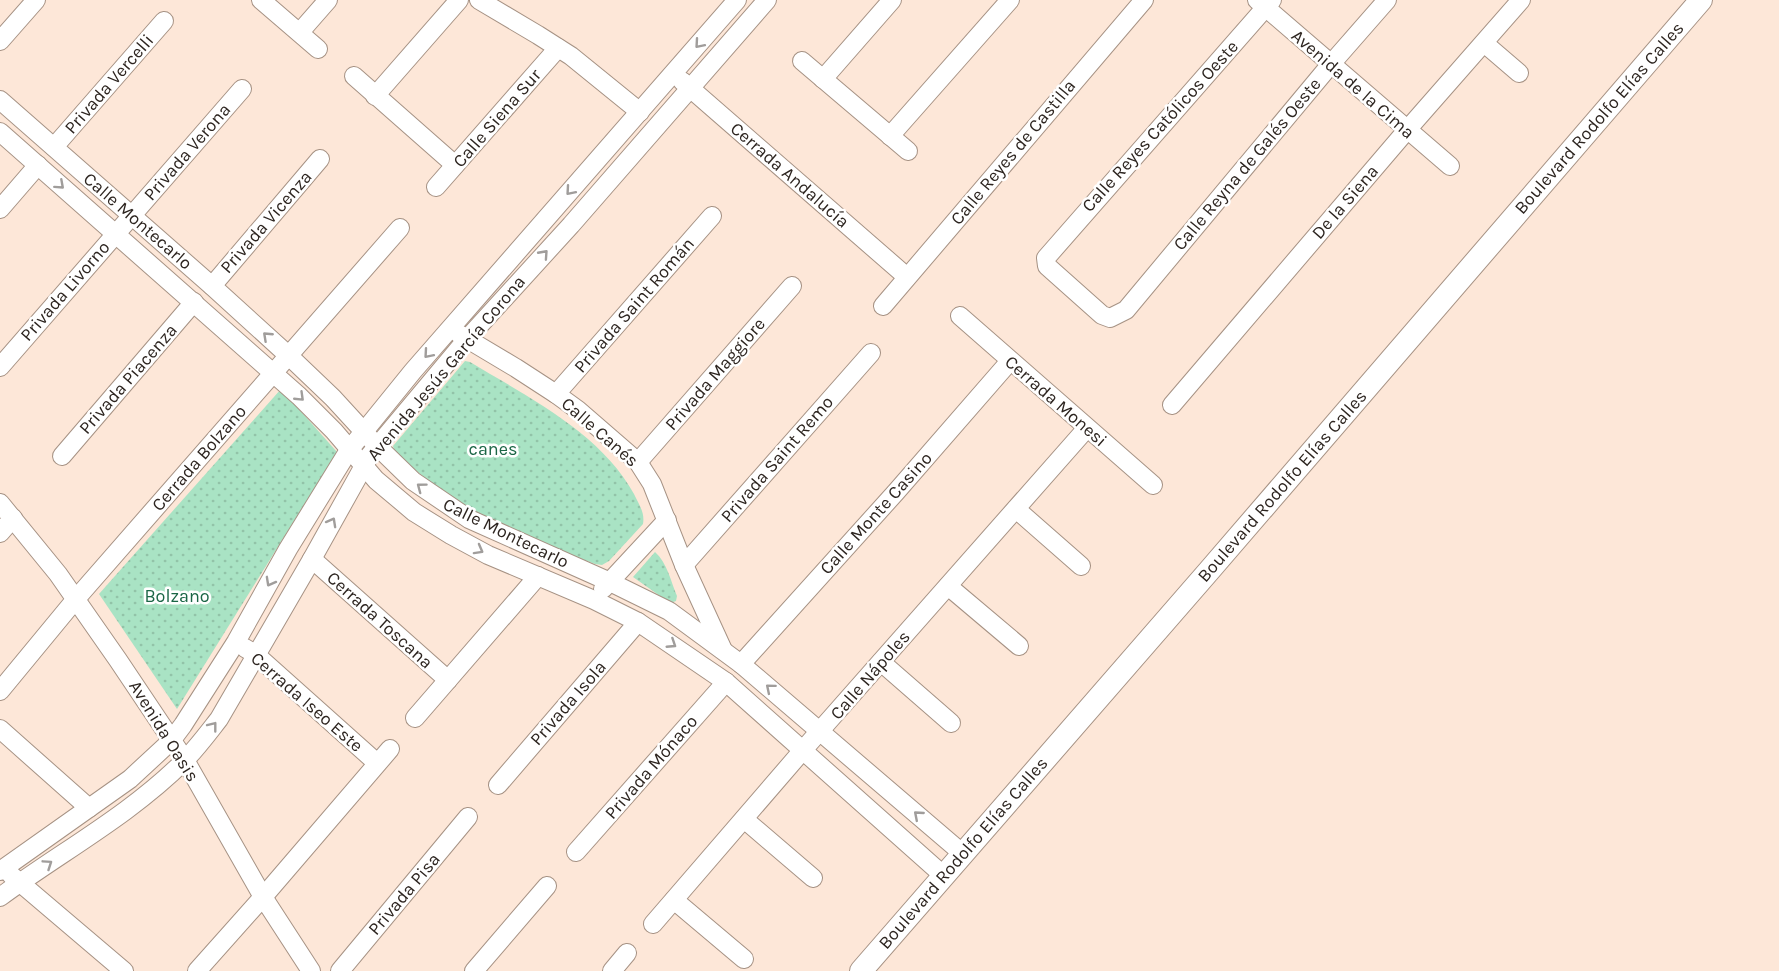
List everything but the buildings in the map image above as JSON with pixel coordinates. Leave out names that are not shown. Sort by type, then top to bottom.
[{"type":"main road","name":"Boulevard Rodolfo Elías Calles","points":[[861,971],[1701,0]]},
{"type":"street","points":[[0,41],[36,0]]},
{"type":"street","points":[[261,0],[318,49]]},
{"type":"street","points":[[300,32],[328,0]]},
{"type":"street","points":[[375,96],[459,0]]},
{"type":"street","points":[[478,0],[558,48],[640,112]]},
{"type":"street","name":"Avenida Jesús García Corona","points":[[1,869],[130,779],[171,741],[236,642],[288,549],[363,431],[737,0]]},
{"type":"street","name":"Avenida Jesús García Corona","points":[[0,897],[105,825],[185,760],[219,719],[363,466],[377,447],[467,339],[767,0]]},
{"type":"street","points":[[823,79],[892,0]]},
{"type":"street","points":[[890,136],[1010,0]]},
{"type":"street","name":"Calle Reyes de Castilla","points":[[883,306],[1144,0]]},
{"type":"street","name":"Calle Reyna de Galés Oeste","points":[[1102,315],[1110,318],[1126,310],[1330,64],[1387,0]]},
{"type":"street","name":"De la Siena","points":[[1172,405],[1521,0]]},
{"type":"street","name":"Avenida de la Cima","points":[[1265,3],[1330,64],[1450,166]]},
{"type":"street","name":"Calle Reyes Católicos Oeste","points":[[1102,315],[1047,266],[1048,253],[1265,3]]},
{"type":"street","name":"Privada Vercelli","points":[[54,147],[164,21]]},
{"type":"street","points":[[1484,43],[1520,73]]},
{"type":"street","name":"Calle Siena Sur","points":[[436,187],[558,48]]},
{"type":"street","points":[[802,61],[908,151]]},
{"type":"street","name":"Cerrada Andalucía","points":[[673,74],[907,277]]},
{"type":"street","points":[[354,76],[454,165]]},
{"type":"street","name":"Privada Verona","points":[[131,216],[242,89]]},
{"type":"street","name":"Calle Montecarlo","points":[[0,100],[289,356],[413,481],[460,514],[669,611],[741,664],[962,854]]},
{"type":"street","name":"Calle Montecarlo","points":[[0,132],[274,372],[317,414],[376,480],[414,512],[488,555],[594,600],[638,622],[726,682],[944,876]]},
{"type":"street","name":"Privada Vicenza","points":[[212,286],[320,159]]},
{"type":"street","points":[[0,209],[38,165]]},
{"type":"street","name":"Privada Livorno","points":[[0,367],[131,216]]},
{"type":"street","name":"Privada Saint Román","points":[[556,394],[712,216]]},
{"type":"street","name":"Cerrada Bolzano","points":[[0,691],[75,600],[400,228]]},
{"type":"street","name":"Privada Maggiore","points":[[638,462],[792,286]]},
{"type":"street","name":"Privada Piacenza","points":[[62,456],[194,302]]},
{"type":"street","name":"Cerrada Monesi","points":[[960,316],[1153,485]]},
{"type":"street","name":"Calle Canés","points":[[451,327],[556,394],[638,462],[652,484],[684,565],[723,650]]},
{"type":"street","name":"Privada Saint Remo","points":[[684,565],[871,353]]},
{"type":"street","name":"Calle Monte Casino","points":[[741,664],[1010,361]]},
{"type":"street","name":"Calle Nápoles","points":[[653,924],[1087,428]]},
{"type":"street","name":"Avenida Oasis","points":[[0,503],[58,574],[185,760],[263,897],[311,971]]},
{"type":"street","points":[[1016,508],[1081,566]]},
{"type":"street","points":[[0,533],[13,518]]},
{"type":"street","points":[[594,600],[667,520]]},
{"type":"street","name":"Cerrada Toscana","points":[[312,559],[448,680]]},
{"type":"street","name":"Cerrada Toscana","points":[[415,718],[538,576]]},
{"type":"street","points":[[948,586],[1019,646]]},
{"type":"street","name":"Privada Isola","points":[[498,785],[638,622]]},
{"type":"street","name":"Cerrada Iseo Este","points":[[236,642],[255,654],[377,763]]},
{"type":"street","points":[[881,662],[951,723]]},
{"type":"street","name":"Privada Mónaco","points":[[576,852],[726,682]]},
{"type":"street","points":[[0,729],[88,808]]},
{"type":"street","name":"Cerrada Iseo Este","points":[[197,971],[390,748]]},
{"type":"street","name":"Privada Pisa","points":[[340,971],[468,817]]},
{"type":"street","points":[[744,819],[813,878]]},
{"type":"street","points":[[1,869],[20,882],[124,971]]},
{"type":"street","points":[[474,971],[547,886]]},
{"type":"street","points":[[674,900],[744,959]]},
{"type":"street","points":[[612,971],[627,954]]},
{"type":"green space","name":"canes","points":[[465,361],[561,418],[603,453],[620,472],[641,509],[643,524],[609,561],[602,565],[595,564],[503,527],[463,505],[398,457],[393,446]]},
{"type":"green space","name":"Bolzano","points":[[281,389],[337,452],[177,709],[99,594]]},
{"type":"green space","points":[[655,552],[663,561],[668,572],[677,596],[676,601],[670,603],[633,577]]}]
